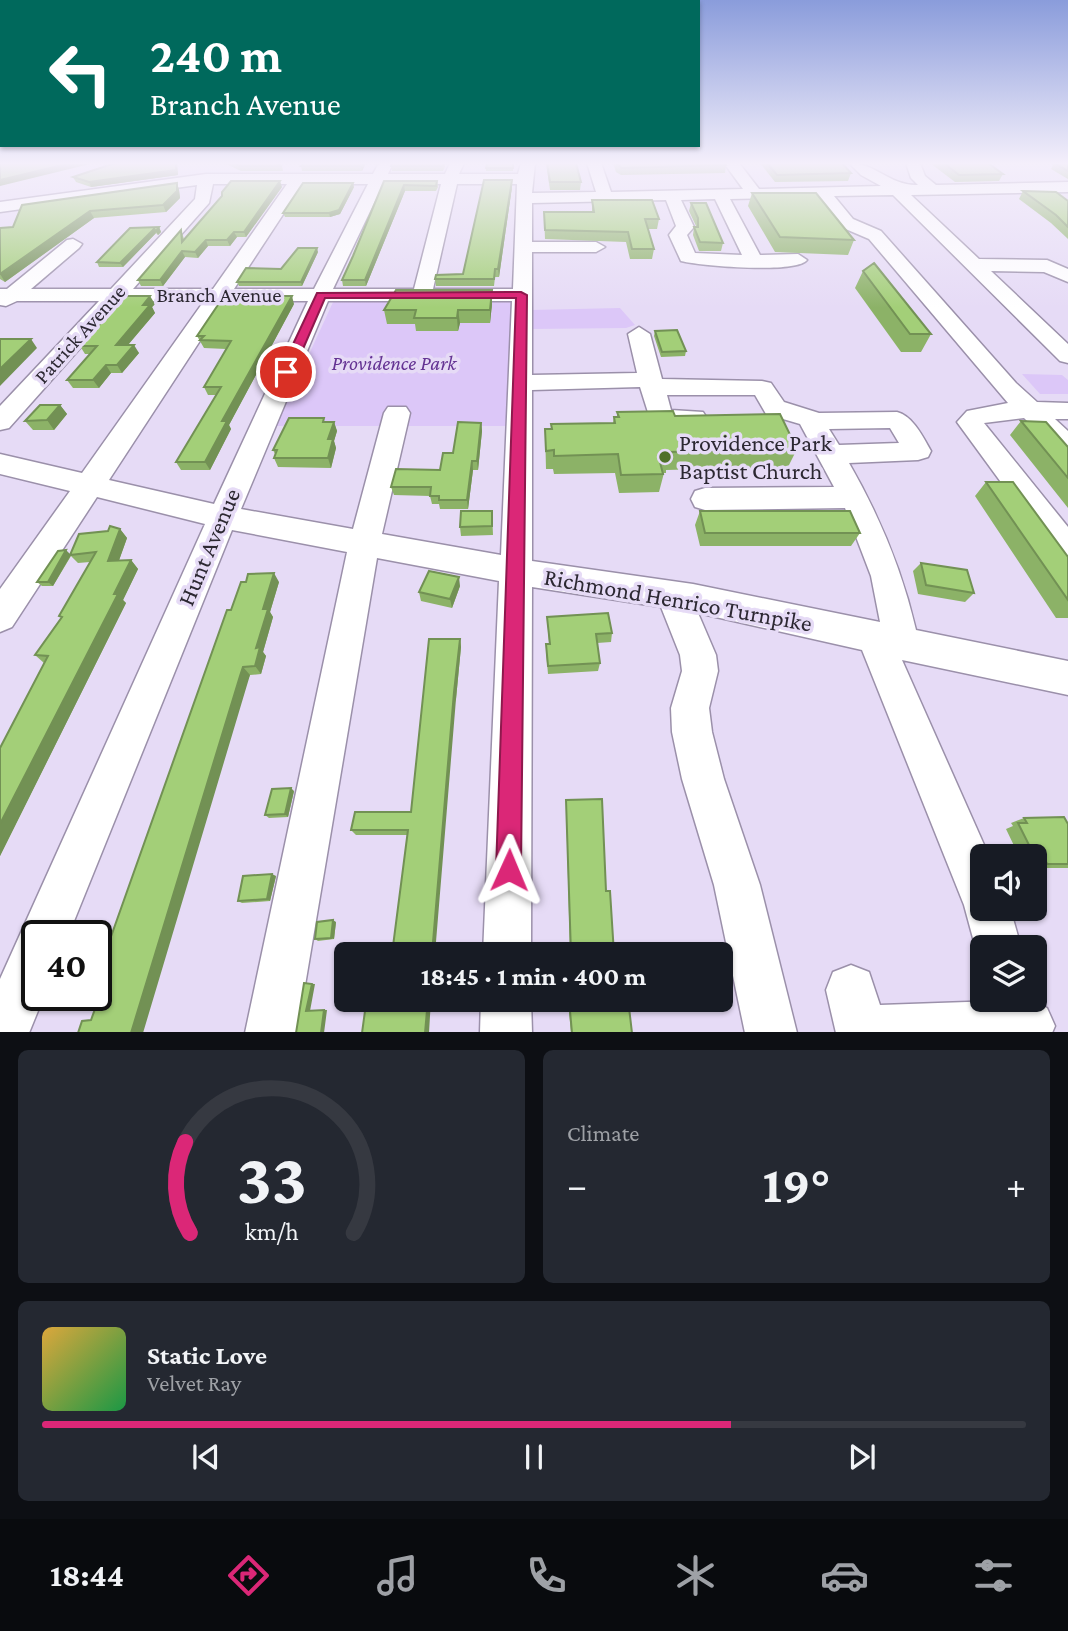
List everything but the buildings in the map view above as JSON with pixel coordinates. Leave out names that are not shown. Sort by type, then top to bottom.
[{"type":"street","name":"Patrick Avenue","points":[[0,422],[193,211]]},
{"type":"street","points":[[0,617],[276,211]]},
{"type":"street","name":"Hunt Avenue","points":[[51,920],[222,517],[362,211]]},
{"type":"street","points":[[422,295],[443,211]]},
{"type":"street","points":[[507,942],[525,211]]},
{"type":"street","points":[[678,211],[685,227],[678,235],[685,255],[700,260],[798,260]]},
{"type":"street","points":[[729,211],[754,261]]},
{"type":"street","points":[[837,211],[847,223],[875,235],[1030,411],[1068,446]]},
{"type":"street","points":[[919,211],[1068,356]]},
{"type":"street","points":[[4,299],[73,244]]},
{"type":"street","points":[[523,247],[596,247]]},
{"type":"street","points":[[974,265],[1047,266],[1068,276]]},
{"type":"street","name":"Branch Avenue","points":[[4,299],[117,294],[521,295]]},
{"type":"street","points":[[639,334],[661,419],[715,417]]},
{"type":"street","points":[[519,383],[641,380],[669,388],[759,402],[803,418],[897,420],[918,451],[831,455]]},
{"type":"street","points":[[1068,411],[980,414],[970,422],[1068,550]]},
{"type":"street","points":[[271,1032],[364,544],[397,413]]},
{"type":"street","points":[[803,418],[831,455],[854,497],[887,576],[889,641],[970,861]]},
{"type":"street","name":"Richmond Henrico Turnpike","points":[[2,465],[222,517],[514,571],[673,595],[1068,678]]},
{"type":"street","points":[[705,499],[854,497]]},
{"type":"street","points":[[673,595],[698,655],[700,671],[690,708],[692,732],[703,779],[737,885],[771,1032]]},
{"type":"street","points":[[3,1032],[21,990]]},
{"type":"street","points":[[506,1012],[506,1032]]},
{"type":"street","points":[[858,1018],[1026,1019]]},
{"type":"green space","name":"Providence Park","points":[[334,300],[513,301],[506,426],[276,426]]},
{"type":"green space","points":[[620,308],[635,325],[626,328],[531,329],[531,310]]},
{"type":"green space","points":[[1022,374],[1062,375],[1068,380],[1068,394],[1040,394]]},
{"type":"place","name":"Providence Park Baptist Church","points":[[665,457]]},
{"type":"route","points":[[286,372],[321,295],[521,295],[509,870]]}]
